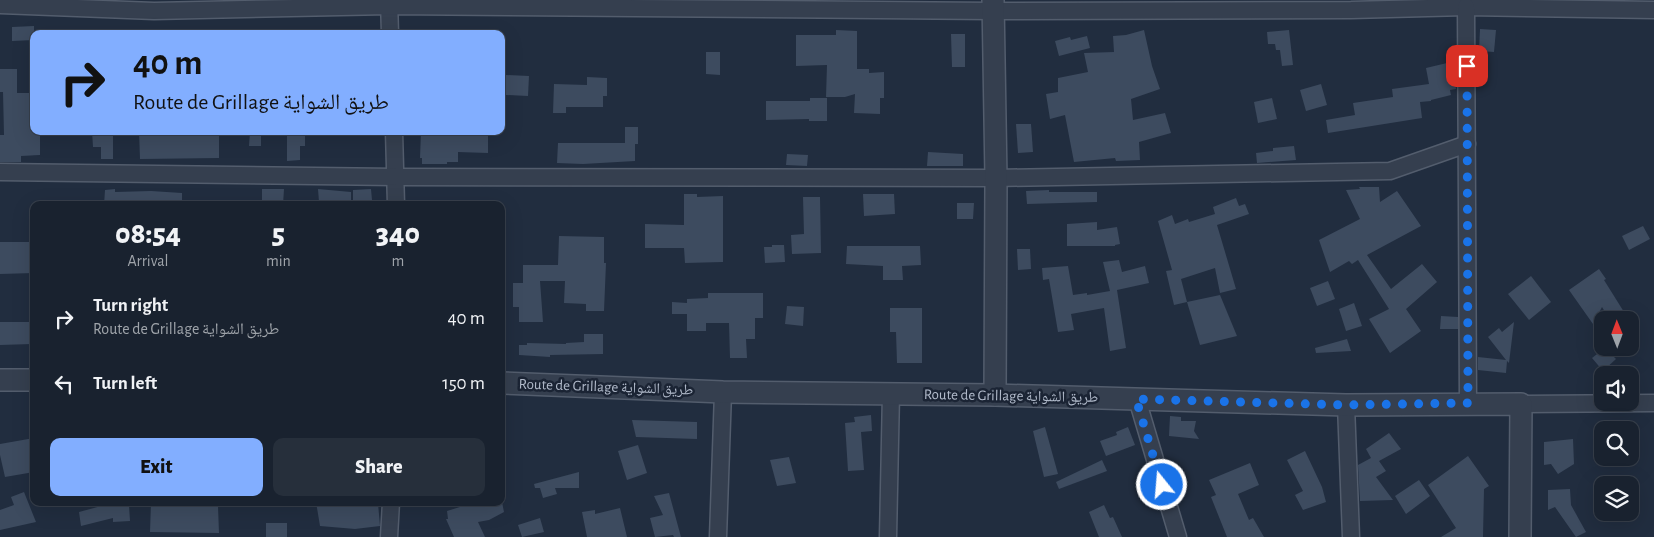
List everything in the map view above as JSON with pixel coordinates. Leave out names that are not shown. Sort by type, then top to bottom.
[{"type":"street","points":[[389,3],[390,30]]},
{"type":"street","points":[[0,5],[154,11],[389,3],[993,6],[1351,5],[1654,10]]},
{"type":"street","points":[[993,6],[996,178],[995,395]]},
{"type":"street","points":[[1466,7],[1468,403]]},
{"type":"street","points":[[394,135],[396,201]]},
{"type":"street","points":[[0,172],[396,178],[996,178],[1390,171],[1467,144]]},
{"type":"street","points":[[0,380],[30,380]]},
{"type":"street","name":"Route de Grillage طريق الشواية","points":[[505,383],[723,392],[995,395],[1346,405],[1521,404]]},
{"type":"street","points":[[718,537],[723,392]]},
{"type":"street","points":[[888,537],[891,393]]},
{"type":"street","points":[[1136,399],[1178,537]]},
{"type":"street","points":[[1520,537],[1521,404],[1654,403]]},
{"type":"street","points":[[1346,405],[1351,537]]},
{"type":"street","points":[[389,537],[391,506]]},
{"type":"building","points":[[34,26],[34,30],[30,30],[30,40],[12,41],[12,27]]},
{"type":"building","points":[[1480,29],[1496,30],[1494,52],[1479,51]]},
{"type":"building","points":[[836,30],[857,31],[857,69],[869,69],[869,73],[884,72],[884,98],[880,98],[880,114],[854,113],[855,94],[845,97],[826,97],[827,65],[796,66],[796,35],[836,35]]},
{"type":"building","points":[[1144,30],[1152,66],[1160,89],[1131,99],[1133,120],[1165,113],[1171,133],[1139,142],[1140,160],[1116,161],[1115,158],[1074,162],[1065,115],[1050,119],[1046,94],[1058,92],[1058,78],[1088,72],[1084,53],[1114,52],[1113,36]]},
{"type":"building","points":[[1289,30],[1293,65],[1282,66],[1280,50],[1276,50],[1275,44],[1268,44],[1267,32]]},
{"type":"building","points":[[951,34],[965,34],[965,67],[952,67]]},
{"type":"building","points":[[1087,36],[1090,48],[1059,56],[1055,41],[1070,37],[1071,40]]},
{"type":"building","points":[[706,52],[720,52],[720,75],[706,74]]},
{"type":"building","points":[[1447,63],[1454,71],[1456,89],[1450,90],[1451,95],[1420,102],[1422,118],[1328,133],[1326,120],[1355,115],[1353,103],[1393,97],[1392,89],[1429,84],[1426,68]]},
{"type":"building","points":[[0,69],[17,69],[17,93],[30,93],[30,135],[40,135],[40,155],[21,156],[21,162],[0,162],[0,135],[4,135],[3,92],[0,92]]},
{"type":"building","points":[[506,75],[529,76],[528,96],[506,95]]},
{"type":"building","points":[[587,77],[607,78],[607,96],[603,96],[603,107],[566,107],[566,113],[553,113],[554,84],[587,85]]},
{"type":"building","points":[[1321,84],[1327,105],[1306,111],[1300,90]]},
{"type":"building","points":[[810,98],[827,98],[827,121],[809,121],[809,119],[766,120],[766,101],[810,101]]},
{"type":"building","points":[[1272,98],[1277,119],[1258,123],[1254,102]]},
{"type":"building","points":[[1016,124],[1031,124],[1033,152],[1018,153]]},
{"type":"building","points":[[625,127],[638,127],[635,161],[583,164],[557,163],[558,143],[625,143]]},
{"type":"building","points":[[92,135],[113,135],[113,159],[101,159],[101,147],[93,147]]},
{"type":"building","points":[[139,135],[219,135],[219,158],[140,159]]},
{"type":"building","points":[[250,135],[261,135],[261,146],[249,146]]},
{"type":"building","points":[[287,135],[305,135],[305,146],[300,146],[300,160],[287,161]]},
{"type":"building","points":[[421,135],[488,135],[488,153],[458,152],[458,162],[447,162],[447,164],[422,164],[422,158],[420,158]]},
{"type":"building","points":[[1294,146],[1296,160],[1257,163],[1256,153],[1273,151],[1273,148]]},
{"type":"building","points":[[928,152],[963,154],[963,166],[927,166]]},
{"type":"building","points":[[787,154],[808,155],[807,166],[786,165]]},
{"type":"building","points":[[1359,187],[1379,187],[1380,202],[1397,191],[1421,226],[1367,255],[1391,289],[1422,264],[1437,282],[1406,309],[1421,331],[1390,353],[1369,319],[1389,309],[1358,260],[1352,264],[1349,261],[1330,272],[1319,240],[1360,219],[1346,190],[1360,189]]},
{"type":"building","points":[[115,189],[115,192],[151,191],[182,193],[182,201],[104,201],[105,190]]},
{"type":"building","points":[[262,189],[284,189],[283,201],[262,201]]},
{"type":"building","points":[[318,189],[351,192],[351,201],[319,201]]},
{"type":"building","points":[[371,189],[372,200],[353,201],[353,190]]},
{"type":"building","points":[[1049,190],[1049,192],[1097,192],[1097,202],[1027,204],[1026,191]]},
{"type":"building","points":[[684,194],[697,194],[697,197],[723,196],[723,262],[685,263],[684,248],[645,248],[645,224],[684,225]]},
{"type":"building","points":[[863,194],[894,194],[895,214],[864,216]]},
{"type":"building","points":[[803,197],[820,197],[821,253],[792,254],[791,235],[804,234]]},
{"type":"building","points":[[1236,198],[1239,206],[1245,204],[1249,214],[1217,225],[1236,289],[1220,293],[1215,268],[1181,279],[1187,302],[1174,305],[1166,271],[1172,270],[1158,221],[1172,215],[1175,224],[1188,219],[1189,222],[1215,214],[1213,207]]},
{"type":"building","points":[[957,203],[974,203],[973,219],[957,219]]},
{"type":"building","points":[[1097,222],[1097,230],[1117,227],[1120,244],[1115,246],[1067,246],[1067,224]]},
{"type":"building","points":[[1643,226],[1650,239],[1629,250],[1622,236]]},
{"type":"building","points":[[559,236],[604,237],[604,263],[606,263],[604,311],[586,311],[586,304],[564,303],[565,281],[540,281],[543,322],[519,322],[519,307],[513,307],[513,283],[523,283],[523,265],[558,265]]},
{"type":"building","points":[[0,242],[30,242],[30,273],[0,274]]},
{"type":"building","points":[[772,245],[784,245],[785,262],[765,263],[764,247],[772,247]]},
{"type":"building","points":[[847,246],[920,246],[921,265],[902,266],[903,280],[883,280],[883,266],[846,264]]},
{"type":"building","points":[[1017,249],[1030,249],[1031,269],[1018,270]]},
{"type":"building","points":[[1119,260],[1122,272],[1145,266],[1149,283],[1117,290],[1126,348],[1110,351],[1104,308],[1071,314],[1074,330],[1058,332],[1049,279],[1043,280],[1042,268],[1068,266],[1073,295],[1087,293],[1087,295],[1110,291],[1103,262]]},
{"type":"building","points":[[1599,269],[1623,311],[1604,311],[1602,307],[1600,311],[1594,311],[1593,324],[1569,290]]},
{"type":"building","points":[[1531,276],[1551,302],[1529,320],[1508,294]]},
{"type":"building","points":[[1328,281],[1335,299],[1317,306],[1310,288]]},
{"type":"building","points":[[708,293],[763,293],[763,318],[755,318],[755,339],[746,339],[747,358],[730,358],[729,323],[706,323],[706,331],[687,331],[687,314],[672,314],[672,302],[687,303],[687,299],[708,298]]},
{"type":"building","points":[[1220,295],[1237,336],[1200,345],[1187,302]]},
{"type":"building","points":[[1354,303],[1362,326],[1346,331],[1339,309]]},
{"type":"building","points":[[787,306],[804,307],[803,326],[785,324]]},
{"type":"building","points":[[890,308],[922,308],[922,363],[897,363],[896,332],[890,332]]},
{"type":"building","points":[[1441,316],[1458,317],[1458,329],[1440,329]]},
{"type":"building","points":[[0,322],[30,322],[30,344],[0,345]]},
{"type":"building","points":[[1514,322],[1506,373],[1478,370],[1478,357],[1506,360],[1488,337],[1499,328],[1502,332]]},
{"type":"building","points":[[584,334],[603,334],[603,354],[550,355],[550,357],[519,355],[519,345],[527,345],[527,343],[566,344],[584,342]]},
{"type":"building","points":[[1347,339],[1351,351],[1316,353],[1315,348]]},
{"type":"building","points":[[1595,356],[1613,356],[1616,359],[1608,366],[1599,366],[1592,358]]},
{"type":"building","points":[[871,415],[872,431],[861,432],[864,470],[848,471],[845,423],[855,422],[854,417]]},
{"type":"building","points":[[1170,416],[1181,417],[1181,421],[1196,421],[1194,431],[1199,439],[1169,436]]},
{"type":"building","points":[[632,420],[697,422],[697,439],[636,437]]},
{"type":"building","points":[[1045,427],[1058,474],[1044,477],[1033,431]]},
{"type":"building","points":[[1128,427],[1135,445],[1106,456],[1100,441],[1117,435],[1116,432]]},
{"type":"building","points":[[1389,433],[1401,449],[1379,461],[1386,471],[1376,477],[1393,500],[1360,501],[1358,465],[1371,458],[1366,449]]},
{"type":"building","points":[[30,439],[30,473],[5,477],[0,455],[0,444]]},
{"type":"building","points":[[1573,439],[1574,464],[1558,474],[1551,464],[1544,465],[1544,442]]},
{"type":"building","points":[[638,445],[647,473],[627,480],[618,451]]},
{"type":"building","points":[[1305,451],[1322,487],[1326,502],[1303,510],[1295,495],[1303,491],[1287,460]]},
{"type":"building","points":[[1468,456],[1489,486],[1484,489],[1483,537],[1441,537],[1456,528],[1428,485]]},
{"type":"building","points":[[789,457],[796,483],[777,486],[770,460]]},
{"type":"building","points":[[1102,460],[1107,471],[1059,489],[1056,482]]},
{"type":"building","points":[[1250,463],[1259,485],[1238,494],[1249,520],[1253,518],[1264,537],[1227,537],[1211,497],[1216,495],[1209,480]]},
{"type":"building","points":[[579,472],[579,488],[555,488],[557,494],[543,498],[540,488],[535,488],[534,484]]},
{"type":"building","points":[[1419,480],[1430,496],[1406,514],[1395,496]]},
{"type":"building","points":[[1570,489],[1571,505],[1586,532],[1576,537],[1555,507],[1548,510],[1548,490]]},
{"type":"building","points":[[24,492],[36,522],[0,530],[0,510],[14,505],[11,497]]},
{"type":"building","points":[[669,493],[681,537],[674,537],[673,535],[655,537],[650,518],[663,515],[654,496]]},
{"type":"building","points":[[1104,505],[1110,518],[1113,517],[1122,537],[1099,537],[1089,512]]},
{"type":"building","points":[[101,506],[129,506],[130,521],[113,522],[113,518],[81,526],[79,512]]},
{"type":"building","points":[[151,506],[218,506],[219,533],[150,532]]},
{"type":"building","points":[[317,506],[378,506],[380,526],[355,529],[320,526]]},
{"type":"building","points":[[463,506],[503,506],[504,512],[489,520],[478,522],[485,537],[454,537],[446,519],[448,519],[447,511]]},
{"type":"building","points":[[620,508],[627,537],[587,537],[582,512],[595,510],[595,514]]},
{"type":"building","points":[[540,518],[544,532],[522,537],[518,525]]},
{"type":"building","points":[[266,523],[287,523],[287,537],[266,537]]},
{"type":"route","points":[[1162,485],[1136,399],[1346,405],[1468,403],[1467,66]]}]
